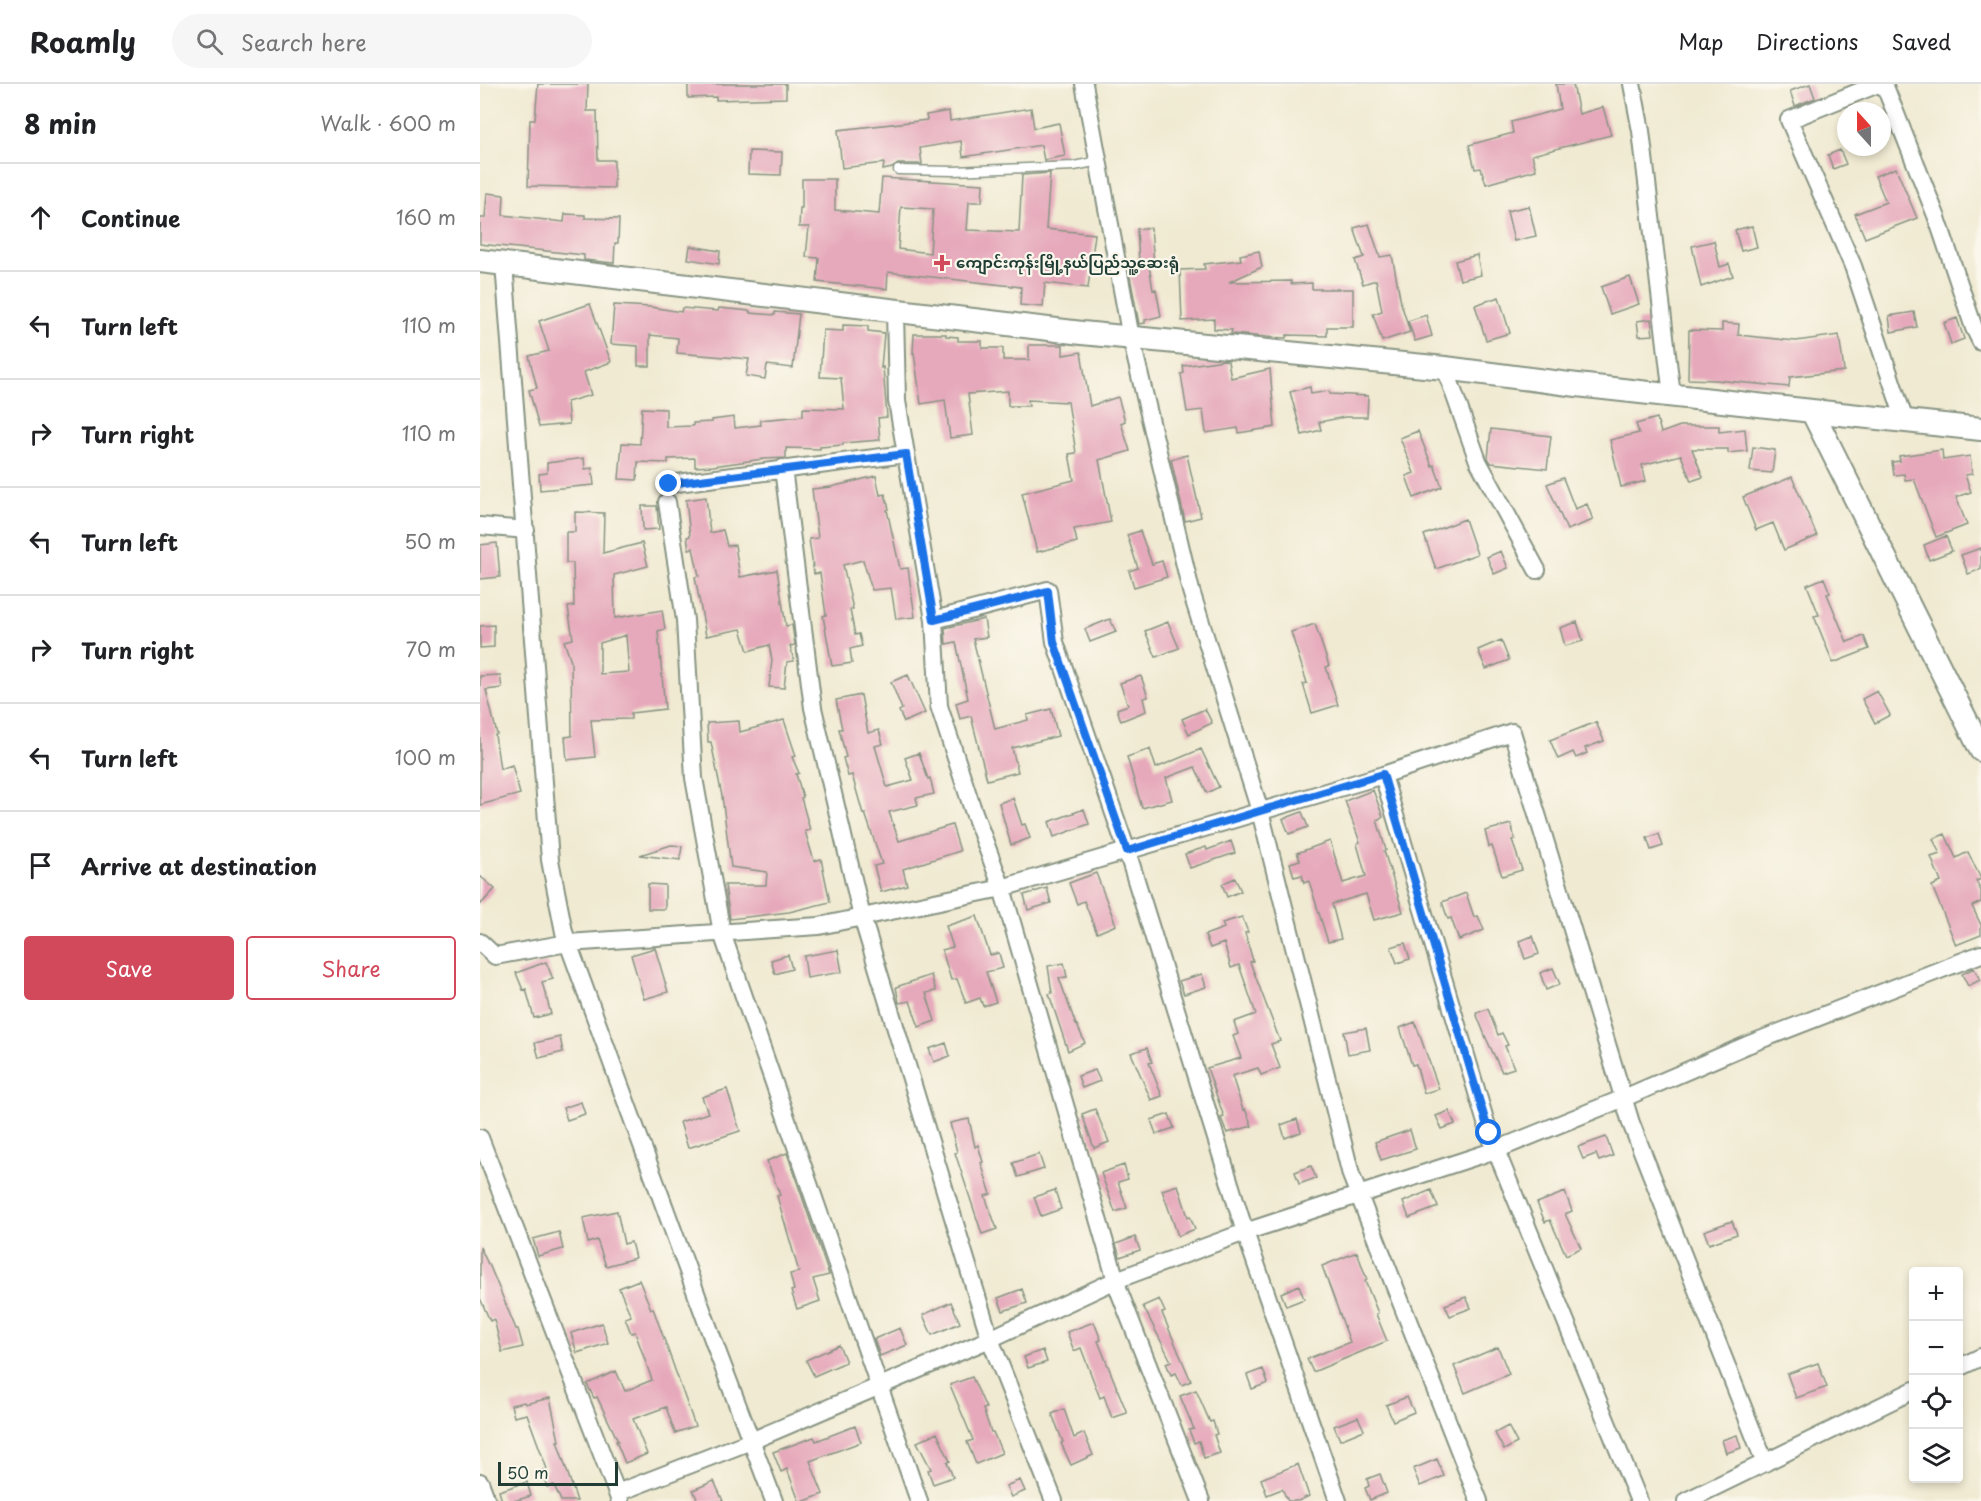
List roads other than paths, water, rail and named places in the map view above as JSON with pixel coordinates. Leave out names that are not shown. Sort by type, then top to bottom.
[{"type":"street","points":[[1084,84],[1131,338],[1191,591],[1260,811],[1351,1175],[1479,1501]]},
{"type":"street","points":[[1632,84],[1641,131],[1672,396]]},
{"type":"street","points":[[1878,84],[1790,120],[1853,266],[1905,421]]},
{"type":"street","points":[[1884,84],[1937,218],[1974,328],[1981,342]]},
{"type":"street","points":[[480,261],[1131,338],[1444,368],[1672,396],[1981,429]]},
{"type":"street","points":[[504,264],[550,860],[568,943],[774,1501]]},
{"type":"street","points":[[895,310],[897,401],[934,620],[939,706],[972,807],[1002,888],[1116,1280],[1201,1501]]},
{"type":"street","points":[[1444,368],[1478,460],[1537,570]]},
{"type":"street","points":[[1812,411],[1981,750]]},
{"type":"street","points":[[669,484],[906,454]]},
{"type":"street","points":[[783,468],[813,708],[862,917],[990,1339],[1054,1501]]},
{"type":"street","points":[[668,502],[685,620],[694,778],[722,933],[919,1501]]},
{"type":"street","points":[[480,526],[526,530]]},
{"type":"street","points":[[934,620],[1048,591],[1054,642],[1127,851],[1245,1232],[1338,1501]]},
{"type":"street","points":[[480,942],[487,958],[568,943],[819,926],[1002,888],[1383,774],[1512,732],[1636,1134],[1765,1463]]},
{"type":"street","points":[[1383,774],[1489,1133],[1639,1501]]},
{"type":"street","points":[[480,1138],[618,1497],[990,1339],[1116,1280],[1245,1232],[1496,1150],[1747,1045],[1981,954]]},
{"type":"street","points":[[1963,1366],[1981,1357]]},
{"type":"street","points":[[1686,1501],[1909,1392]]},
{"type":"street","points":[[480,1482],[487,1501]]},
{"type":"lane","points":[[898,170],[954,171],[1074,166],[1099,161]]},
{"type":"place","name":"ကျောင်းကုန်းမြို့နယ်ပြည်သူ့ဆေးရုံ","points":[[942,263]]}]
